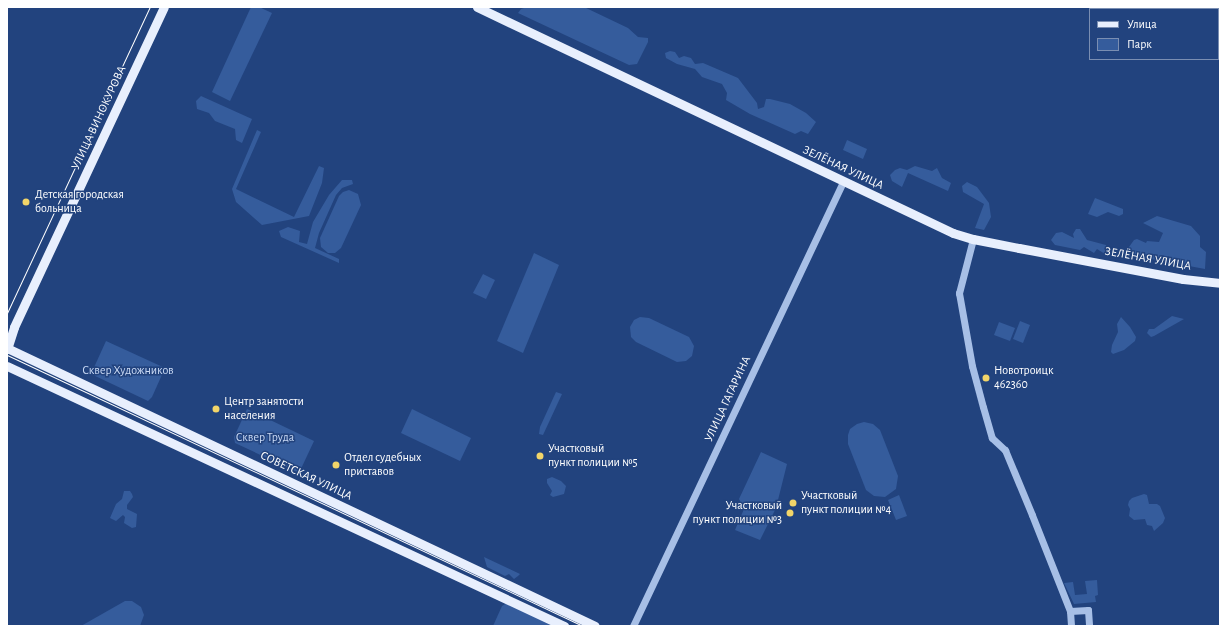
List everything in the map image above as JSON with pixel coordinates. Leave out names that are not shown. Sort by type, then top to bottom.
[{"type":"main road","name":"УЛИЦА ВИНОКУРОВА","points":[[7,348],[14,327],[164,7]]},
{"type":"main road","name":"ЗЕЛЁНАЯ УЛИЦА","points":[[477,7],[953,233],[973,239],[1183,279],[1220,282]]},
{"type":"main road","name":"СОВЕТСКАЯ УЛИЦА","points":[[7,348],[595,626]]},
{"type":"main road","points":[[7,366],[564,626]]},
{"type":"street","name":"УЛИЦА ГАГАРИНА","points":[[633,626],[843,181]]},
{"type":"street","points":[[973,239],[959,293],[972,366],[982,407],[992,438],[1005,450],[1070,612],[1071,626]]},
{"type":"street","points":[[1070,612],[1088,610],[1089,626]]},
{"type":"green space","points":[[251,7],[259,7],[272,13],[230,101],[212,92]]},
{"type":"green space","points":[[527,7],[584,7],[628,28],[638,37],[648,38],[648,42],[637,64],[629,65],[518,13],[521,9]]},
{"type":"green space","points":[[670,51],[675,52],[679,58],[684,56],[691,58],[695,64],[703,63],[738,78],[757,103],[758,109],[764,107],[766,99],[770,99],[790,104],[806,113],[816,122],[808,134],[801,131],[795,134],[750,114],[726,100],[727,93],[722,84],[702,77],[695,69],[677,64],[666,58],[665,53]]},
{"type":"green space","points":[[201,96],[252,119],[242,143],[236,140],[235,129],[215,121],[209,113],[197,109],[196,101]]},
{"type":"green space","points":[[257,130],[261,132],[236,189],[294,217],[319,166],[324,168],[322,183],[309,216],[262,225],[236,202],[232,189]]},
{"type":"green space","points":[[847,140],[867,149],[863,159],[843,150]]},
{"type":"green space","points":[[915,166],[932,171],[937,168],[942,178],[951,183],[948,191],[908,173],[902,187],[892,181],[890,175],[895,170],[900,168],[907,170]]},
{"type":"green space","points":[[342,180],[352,180],[353,184],[342,188],[336,195],[319,233],[315,248],[339,259],[339,263],[281,237],[279,231],[288,227],[300,231],[299,242],[307,244],[313,222],[329,195]]},
{"type":"green space","points":[[967,182],[977,187],[989,203],[991,217],[984,230],[975,228],[984,204],[963,192],[962,186]]},
{"type":"green space","points":[[349,190],[358,194],[361,205],[341,248],[335,253],[328,253],[321,247],[320,238],[339,196],[343,192]]},
{"type":"green space","points":[[1095,198],[1123,209],[1123,214],[1119,216],[1108,212],[1097,217],[1088,214]]},
{"type":"green space","points":[[1157,216],[1191,226],[1200,236],[1200,247],[1206,252],[1205,269],[1130,255],[1129,247],[1134,240],[1137,239],[1146,243],[1147,241],[1159,242],[1163,233],[1143,223]]},
{"type":"green space","points":[[1076,229],[1080,229],[1087,240],[1106,245],[1105,254],[1097,249],[1094,253],[1084,247],[1080,250],[1055,245],[1051,240],[1056,233],[1062,232],[1074,238],[1073,234]]},
{"type":"green space","points":[[534,253],[559,265],[523,353],[497,341]]},
{"type":"green space","points":[[483,274],[495,280],[486,299],[473,293]]},
{"type":"green space","points":[[1172,316],[1184,319],[1154,336],[1151,337],[1147,333],[1149,329],[1154,329]]},
{"type":"green space","points":[[640,317],[649,318],[689,337],[694,346],[692,356],[686,361],[677,362],[636,342],[631,337],[630,327],[634,320]]},
{"type":"green space","points":[[1121,317],[1136,337],[1135,341],[1124,350],[1113,354],[1111,352],[1112,345],[1118,332],[1117,324]]},
{"type":"green space","points":[[1020,321],[1030,325],[1023,343],[1013,339]]},
{"type":"green space","points":[[999,322],[1015,328],[1010,341],[994,335]]},
{"type":"green space","name":"Сквер Художников","points":[[106,341],[165,368],[152,397],[148,401],[91,374]]},
{"type":"green space","points":[[556,392],[562,394],[543,435],[539,434],[540,427]]},
{"type":"green space","name":"Сквер Труда","points":[[247,409],[314,441],[299,473],[235,443],[234,437]]},
{"type":"green space","points":[[412,409],[471,438],[460,461],[401,433]]},
{"type":"green space","points":[[864,422],[873,424],[880,430],[898,476],[896,489],[885,497],[874,496],[866,490],[848,444],[850,429],[857,424]]},
{"type":"green space","points":[[761,452],[787,464],[776,508],[760,540],[735,530],[744,509],[739,499]]},
{"type":"green space","points":[[552,477],[561,481],[566,486],[564,494],[553,497],[550,495],[552,491],[547,483],[547,479]]},
{"type":"green space","points":[[124,491],[130,491],[133,497],[127,505],[127,509],[137,514],[136,527],[132,528],[124,523],[125,517],[123,515],[116,521],[110,518],[116,504],[122,499]]},
{"type":"green space","points":[[1144,494],[1147,495],[1149,504],[1157,504],[1160,506],[1165,518],[1163,523],[1154,531],[1152,526],[1147,525],[1145,519],[1134,520],[1129,516],[1129,501],[1132,498]]},
{"type":"green space","points":[[899,495],[907,516],[896,520],[888,500]]},
{"type":"green space","points":[[484,557],[520,574],[514,579],[509,574],[505,576],[487,567]]},
{"type":"green space","points":[[1097,580],[1098,595],[1095,596],[1096,602],[1074,604],[1064,583],[1073,582],[1075,595],[1087,594],[1085,581]]},
{"type":"green space","points":[[125,601],[132,601],[141,607],[144,615],[140,626],[81,626]]},
{"type":"green space","points":[[507,603],[557,626],[493,626],[502,606]]},
{"type":"tram line","points":[[7,313],[150,7]]},
{"type":"tram line","points":[[7,355],[583,626]]},
{"type":"place","name":"Детская городская больница","points":[[26,202]]},
{"type":"place","name":"Новотроицк 462360","points":[[986,378]]},
{"type":"place","name":"Центр занятости населения","points":[[216,409]]},
{"type":"place","name":"Участковый пункт полиции №5","points":[[540,456]]},
{"type":"place","name":"Отдел судебных приставов","points":[[336,465]]},
{"type":"place","name":"Участковый пункт полиции №4","points":[[793,503]]},
{"type":"place","name":"Участковый пункт полиции №3","points":[[790,513]]}]
